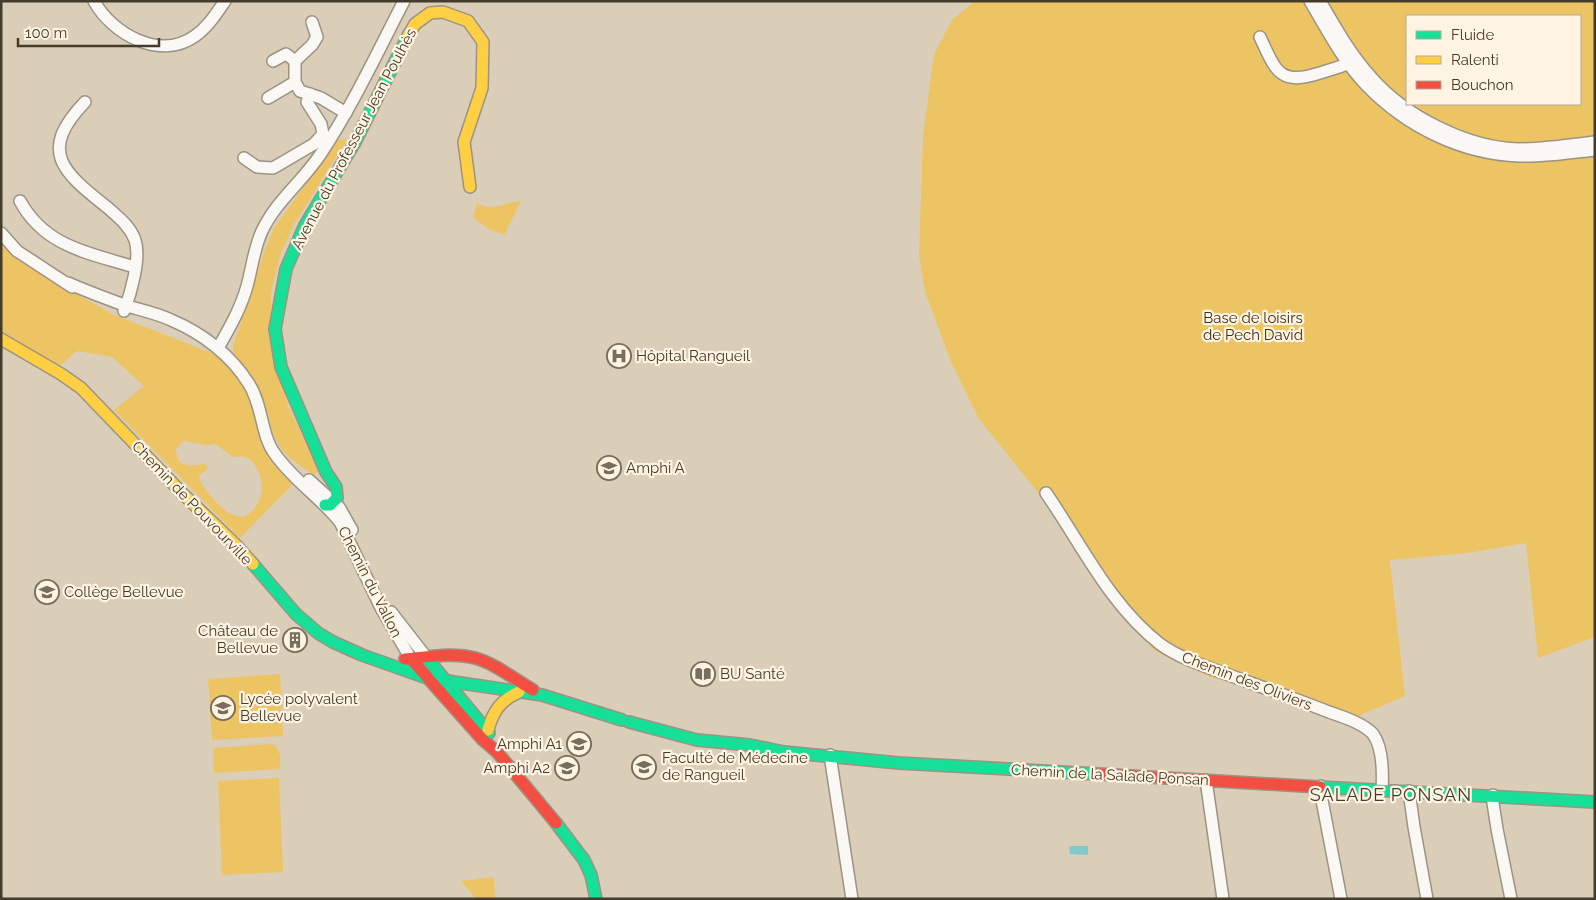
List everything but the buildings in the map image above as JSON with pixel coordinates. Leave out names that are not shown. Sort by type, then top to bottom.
[{"type":"street","points":[[94,1],[101,13],[111,24],[140,41],[157,46],[177,44],[193,37],[207,26],[225,1]]},
{"type":"street","points":[[218,348],[247,288],[262,231],[276,206],[319,157],[346,113],[404,1]]},
{"type":"street","points":[[1310,1],[1366,85],[1398,113],[1441,139],[1491,153],[1518,156],[1539,156],[1595,150]]},
{"type":"street","points":[[1320,1],[1352,62],[1403,106],[1442,129],[1472,140],[1503,148],[1518,149],[1595,142]]},
{"type":"street","name":"Avenue du Professeur Jean Poulhès","points":[[325,500],[337,498],[336,487],[326,472],[280,367],[276,329],[286,269],[305,224],[354,144],[406,38],[415,24],[430,13],[443,12],[468,21],[483,42],[482,88],[464,142],[470,186]]},
{"type":"street","points":[[312,22],[317,37],[312,45],[295,61],[295,82],[300,91],[322,98],[346,113]]},
{"type":"street","points":[[1260,37],[1272,62],[1287,77],[1305,77],[1352,62]]},
{"type":"street","points":[[273,61],[286,54],[295,61]]},
{"type":"street","points":[[268,98],[295,82]]},
{"type":"street","points":[[244,158],[256,167],[273,168],[314,144],[323,134],[321,124],[307,102],[310,94]]},
{"type":"street","points":[[85,102],[71,117],[60,138],[60,159],[74,181],[119,218],[130,229],[135,239],[138,251],[124,309]]},
{"type":"street","points":[[20,201],[27,214],[53,238],[72,248],[135,266]]},
{"type":"street","name":"Chemin du Vallon","points":[[1,233],[18,251],[83,294],[124,309],[171,320],[218,348],[242,372],[253,390],[273,452],[280,461],[348,521],[387,606],[426,657]]},
{"type":"street","name":"Chemin de Pouvourville","points":[[1,339],[61,374],[92,398],[176,487],[234,543],[307,624],[333,642],[362,655],[427,678],[445,680]]},
{"type":"street","name":"Chemin des Oliviers","points":[[1046,493],[1106,587],[1149,635],[1170,651],[1191,661],[1348,719],[1369,730],[1374,736],[1380,754],[1382,790]]},
{"type":"street","name":"Chemin du Vallon","points":[[325,500],[346,531],[381,608],[411,659]]},
{"type":"street","name":"Chemin de la Salade Ponsan","points":[[426,657],[462,656],[476,658],[490,664],[542,695]]},
{"type":"street","points":[[426,657],[488,730],[497,752]]},
{"type":"street","name":"Chemin de Pouvourville","points":[[384,662],[426,657]]},
{"type":"street","points":[[411,659],[483,740],[497,752],[579,850],[591,875],[596,899]]},
{"type":"street","name":"Chemin de la Salade Ponsan","points":[[445,680],[542,695],[626,721],[697,740],[784,752],[900,763],[1595,802]]},
{"type":"street","points":[[488,730],[495,708],[511,695],[520,692]]},
{"type":"street","points":[[830,755],[852,899]]},
{"type":"street","points":[[1206,780],[1223,899]]},
{"type":"street","points":[[1321,786],[1321,795],[1341,899]]},
{"type":"street","points":[[1408,791],[1428,899]]},
{"type":"street","points":[[1493,795],[1495,820],[1511,899]]},
{"type":"green space","name":"Base de loisirs de Pech David","points":[[975,1],[1595,1],[1595,637],[1538,658],[1526,543],[1468,553],[1390,560],[1405,696],[1358,716],[1210,677],[1155,651],[1129,624],[1036,490],[979,419],[951,362],[925,292],[919,255],[923,136],[934,54],[952,20]]},
{"type":"green space","points":[[338,139],[347,140],[293,226],[280,256],[271,292],[272,340],[288,406],[319,470],[314,475],[282,450],[273,433],[258,388],[233,352],[233,346],[264,252],[274,228]]},
{"type":"green space","points":[[521,201],[504,235],[489,229],[473,218],[477,203],[483,206],[494,207]]},
{"type":"green space","points":[[1,244],[47,277],[112,314],[217,355],[233,369],[253,402],[264,449],[294,483],[240,538],[114,410],[144,386],[112,357],[77,351],[61,365],[52,363],[1,330]],"holes":[[[183,441],[206,445],[216,444],[233,457],[247,458],[256,467],[261,481],[261,495],[255,507],[244,517],[232,515],[216,502],[207,491],[199,476],[208,468],[206,464],[185,465],[179,460],[176,449]]]},
{"type":"green space","points":[[280,674],[283,736],[212,740],[208,679]]},
{"type":"green space","points":[[272,744],[279,751],[280,769],[214,773],[213,748]]},
{"type":"green space","points":[[279,778],[283,872],[222,875],[218,781]]},
{"type":"green space","points":[[491,877],[494,879],[495,899],[476,899],[461,881]]},
{"type":"water","points":[[1069,846],[1088,846],[1088,855],[1070,854]]},
{"type":"traffic: fast","points":[[325,505],[330,505],[337,498],[336,487],[326,472],[281,367],[275,329],[286,269],[305,225],[354,144],[408,36]]},
{"type":"traffic: fast","points":[[253,564],[296,614],[318,633],[362,655],[427,678],[542,695],[622,720]]},
{"type":"traffic: fast","points":[[426,657],[489,733]]},
{"type":"traffic: fast","points":[[629,722],[697,740],[750,745],[784,752],[899,763],[1098,774]]},
{"type":"traffic: fast","points":[[1320,787],[1595,802]]},
{"type":"traffic: fast","points":[[556,823],[584,860],[591,875],[596,899]]},
{"type":"traffic: slow","points":[[408,36],[415,24],[430,13],[443,12],[468,21],[483,42],[482,88],[464,142],[470,187]]},
{"type":"traffic: slow","points":[[1,339],[81,388],[253,564]]},
{"type":"traffic: slow","points":[[488,730],[492,717],[499,707],[507,699],[519,692]]},
{"type":"traffic: jam","points":[[405,659],[449,655],[467,656],[498,668],[533,690]]},
{"type":"traffic: jam","points":[[411,659],[483,740],[497,752],[556,823]]},
{"type":"traffic: jam","points":[[1098,774],[1320,787]]},
{"type":"place","name":"Hôpital Rangueil","points":[[619,356]]},
{"type":"place","name":"Amphi A","points":[[609,468]]},
{"type":"place","name":"Collège Bellevue","points":[[47,592]]},
{"type":"place","name":"Château de Bellevue","points":[[295,640]]},
{"type":"place","name":"BU Santé","points":[[703,674]]},
{"type":"place","name":"Lycée polyvalent Bellevue","points":[[223,708]]},
{"type":"place","name":"Amphi A1","points":[[579,744]]},
{"type":"place","name":"Faculté de Médecine de Rangueil","points":[[644,767]]},
{"type":"place","name":"Amphi A2","points":[[567,768]]},
{"type":"district","name":"SALADE PONSAN","points":[[1391,795]]}]
